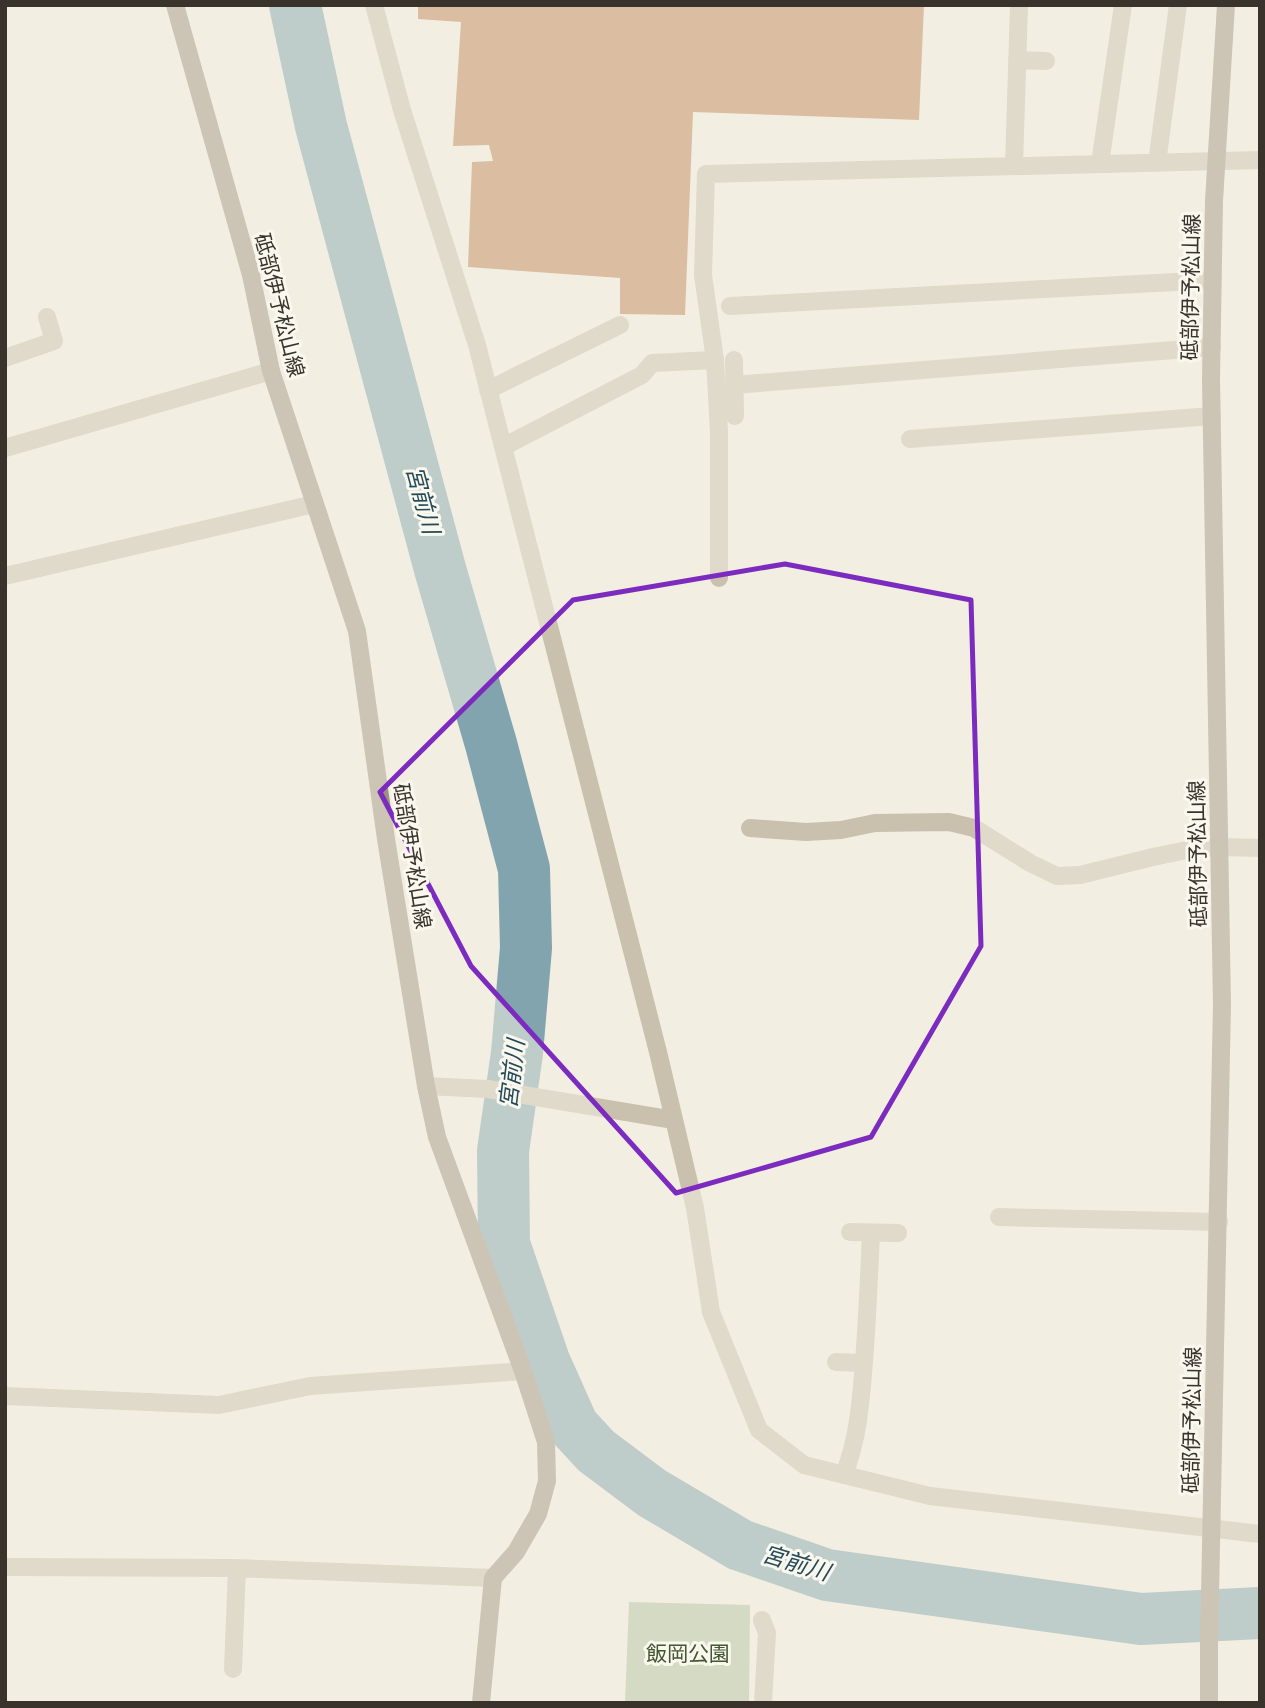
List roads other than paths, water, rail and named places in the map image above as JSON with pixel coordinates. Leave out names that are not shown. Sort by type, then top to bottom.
[{"type":"main road","name":"砥部伊予松山線","points":[[175,5],[251,275],[271,371],[356,631],[386,839],[426,1086],[437,1137],[523,1371],[546,1442],[547,1481],[538,1514],[516,1552],[493,1578]]},
{"type":"main road","name":"砥部伊予松山線","points":[[1209,1703],[1222,1004],[1212,280],[1226,5]]},
{"type":"main road","points":[[481,1703],[493,1578]]},
{"type":"street","points":[[374,5],[401,110],[477,345],[674,1119],[695,1208],[711,1312],[759,1430],[804,1465],[930,1496],[1260,1534]]},
{"type":"street","points":[[1014,166],[1019,5]]},
{"type":"street","points":[[1100,164],[1123,5]]},
{"type":"street","points":[[1157,163],[1178,5]]},
{"type":"street","points":[[1017,60],[1046,61]]},
{"type":"street","points":[[719,578],[719,432],[715,360],[703,275],[706,174],[1260,160]]},
{"type":"street","points":[[730,306],[1212,280]]},
{"type":"street","points":[[5,358],[54,341],[47,317]]},
{"type":"street","points":[[488,390],[620,325]]},
{"type":"street","points":[[734,385],[1212,347]]},
{"type":"street","points":[[503,447],[642,375],[652,363],[715,360]]},
{"type":"street","points":[[734,360],[735,416]]},
{"type":"street","points":[[5,448],[271,371]]},
{"type":"street","points":[[910,439],[1212,416]]},
{"type":"street","points":[[5,576],[314,504]]},
{"type":"street","points":[[750,828],[806,832],[841,830],[875,823],[949,822],[974,828],[1030,863],[1057,876],[1080,875],[1187,850],[1260,848]]},
{"type":"street","points":[[426,1086],[488,1089],[674,1119]]},
{"type":"street","points":[[999,1217],[1219,1223]]},
{"type":"street","points":[[850,1232],[898,1233]]},
{"type":"street","points":[[844,1475],[858,1429],[871,1233]]},
{"type":"street","points":[[836,1363],[864,1363]]},
{"type":"street","points":[[5,1396],[219,1405],[310,1386],[523,1371]]},
{"type":"street","points":[[5,1567],[237,1568],[493,1578]]},
{"type":"street","points":[[233,1669],[237,1568]]},
{"type":"street","points":[[762,1620],[767,1633],[763,1703]]},
{"type":"waterway","name":"宮前川","points":[[295,5],[321,126],[524,869],[526,948],[517,1053],[503,1151],[504,1244],[544,1361],[573,1426],[596,1451],[652,1493],[740,1545],[827,1575],[1141,1619],[1260,1613]]},
{"type":"park label","name":"飯岡公園","points":[[688,1653]]}]
